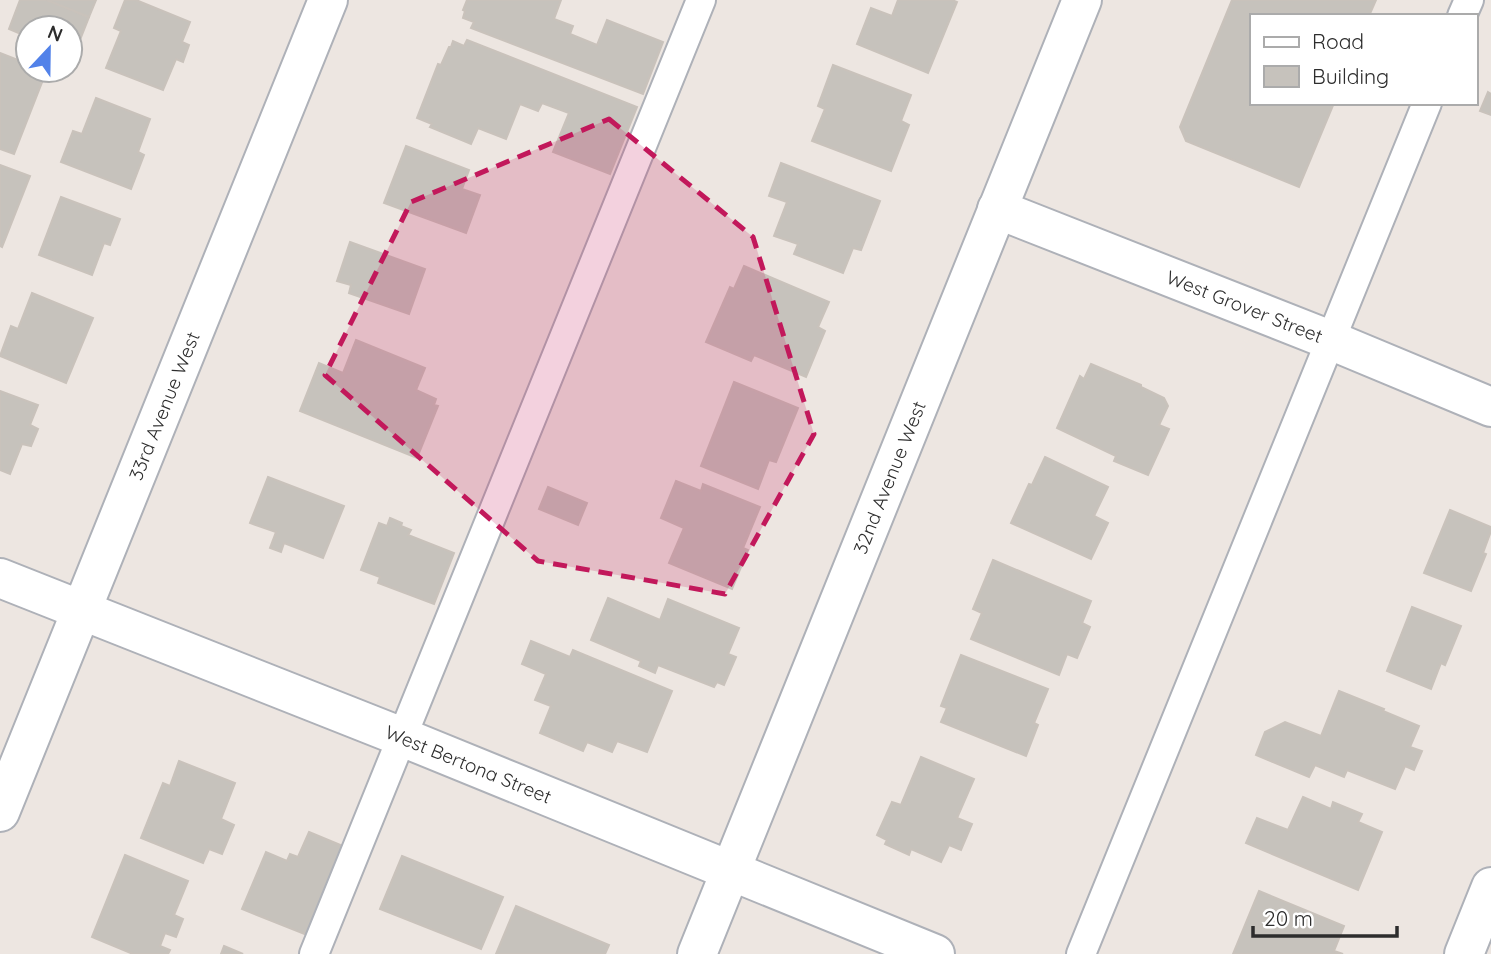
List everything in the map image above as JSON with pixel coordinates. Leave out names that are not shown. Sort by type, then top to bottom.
[{"type":"street","name":"33rd Avenue West","points":[[0,812],[328,0]]},
{"type":"street","name":"32nd Avenue West","points":[[697,954],[1082,0]]},
{"type":"street","name":"West Grover Street","points":[[997,209],[1330,340],[1491,407]]},
{"type":"street","name":"West Bertona Street","points":[[0,578],[402,737],[935,954]]},
{"type":"street","points":[[1464,954],[1491,887]]},
{"type":"lane","points":[[314,954],[701,0]]},
{"type":"lane","points":[[1081,954],[1426,105]]},
{"type":"highlighted area","points":[[609,119],[753,237],[814,434],[725,594],[538,561],[325,375],[411,202]]},
{"type":"building","points":[[20,0],[47,0],[82,14],[15,14]]},
{"type":"building","points":[[47,0],[96,0],[89,17]]},
{"type":"building","points":[[125,0],[136,0],[190,22],[182,42],[189,45],[183,62],[176,59],[163,90],[106,68],[121,31],[114,28]]},
{"type":"building","points":[[467,0],[561,0],[554,19],[573,26],[570,34],[597,45],[607,20],[663,42],[643,94],[471,28],[474,22],[463,18]]},
{"type":"building","points":[[898,0],[957,2],[928,73],[857,44],[871,8],[892,16]]},
{"type":"building","points":[[1232,0],[1376,0],[1370,14],[1250,14],[1250,105],[1333,105],[1299,187],[1186,141],[1180,127]]},
{"type":"building","points":[[84,15],[89,17],[84,30]]},
{"type":"building","points":[[14,16],[14,31],[9,29]]},
{"type":"building","points":[[467,40],[637,107],[610,174],[553,152],[569,113],[542,103],[538,111],[520,104],[506,139],[478,128],[471,144],[430,127],[432,124],[417,118],[438,64],[441,65],[453,41],[464,46]]},
{"type":"building","points":[[0,53],[14,58],[14,84],[41,84],[14,154],[0,149]]},
{"type":"building","points":[[833,65],[911,95],[901,121],[909,125],[891,171],[812,141],[825,109],[818,106]]},
{"type":"building","points":[[1488,92],[1491,94],[1491,115],[1480,111]]},
{"type":"building","points":[[96,98],[150,119],[138,152],[144,155],[131,189],[61,162],[73,131],[82,134]]},
{"type":"building","points":[[406,146],[469,170],[462,189],[480,195],[466,233],[384,203]]},
{"type":"building","points":[[781,163],[880,201],[861,250],[853,248],[843,273],[794,254],[798,244],[774,236],[787,202],[769,196]]},
{"type":"building","points":[[0,165],[30,176],[2,247],[0,246]]},
{"type":"building","points":[[61,197],[120,219],[110,245],[104,243],[92,275],[39,255]]},
{"type":"building","points":[[350,242],[425,269],[409,314],[349,293],[351,285],[337,281]]},
{"type":"building","points":[[744,266],[829,302],[818,327],[825,331],[806,377],[754,355],[751,361],[706,342],[730,287],[734,289]]},
{"type":"building","points":[[32,293],[93,318],[66,383],[0,356],[11,326],[18,329]]},
{"type":"building","points":[[356,340],[425,368],[416,390],[436,399],[434,405],[438,406],[417,458],[300,411],[319,363],[343,373]]},
{"type":"building","points":[[1091,364],[1164,398],[1168,406],[1159,425],[1169,429],[1148,475],[1114,461],[1116,456],[1057,428],[1080,376],[1084,379]]},
{"type":"building","points":[[734,382],[798,408],[776,462],[769,460],[758,489],[701,466]]},
{"type":"building","points":[[0,391],[38,405],[30,425],[38,429],[31,446],[22,444],[10,474],[0,470]]},
{"type":"building","points":[[1045,457],[1108,487],[1094,516],[1108,523],[1091,559],[1011,523]]},
{"type":"building","points":[[268,477],[344,506],[323,558],[284,543],[281,552],[270,548],[276,532],[250,523]]},
{"type":"building","points":[[676,481],[701,491],[703,484],[760,507],[743,548],[748,550],[732,589],[669,563],[684,528],[661,518]]},
{"type":"building","points":[[548,487],[587,503],[578,525],[539,509]]},
{"type":"building","points":[[1450,510],[1491,527],[1483,553],[1486,554],[1471,591],[1424,573]]},
{"type":"building","points":[[390,518],[411,530],[408,535],[454,553],[434,604],[378,583],[380,577],[361,570],[379,523],[387,526]]},
{"type":"building","points":[[993,560],[1091,601],[1082,623],[1090,627],[1077,658],[1067,654],[1059,675],[971,639],[982,613],[973,609]]},
{"type":"building","points":[[608,598],[660,620],[668,599],[739,628],[728,654],[736,657],[724,685],[717,682],[714,687],[658,665],[655,673],[639,666],[641,661],[591,640]]},
{"type":"building","points":[[1412,607],[1461,626],[1445,665],[1441,663],[1431,689],[1387,671]]},
{"type":"building","points":[[531,641],[570,657],[573,650],[672,691],[647,752],[617,741],[612,752],[587,742],[583,751],[540,733],[551,706],[535,700],[546,674],[522,664]]},
{"type":"building","points":[[961,655],[1048,689],[1034,723],[1038,725],[1026,756],[941,722],[947,708],[941,706]]},
{"type":"building","points":[[1339,691],[1419,726],[1410,747],[1422,751],[1414,770],[1405,766],[1395,789],[1347,770],[1344,777],[1315,765],[1309,777],[1256,755],[1265,732],[1285,722],[1321,736]]},
{"type":"building","points":[[921,757],[974,779],[957,818],[972,824],[961,850],[949,845],[941,862],[911,849],[909,855],[885,844],[887,840],[877,835],[892,802],[901,805]]},
{"type":"building","points":[[179,761],[235,783],[221,819],[234,825],[222,854],[209,849],[203,863],[141,838],[163,783],[170,786]]},
{"type":"building","points":[[1303,797],[1331,809],[1333,802],[1362,814],[1358,822],[1382,832],[1358,890],[1246,843],[1257,818],[1288,830]]},
{"type":"building","points":[[309,832],[343,846],[307,935],[242,909],[266,852],[287,861],[290,854],[298,857]]},
{"type":"building","points":[[125,855],[188,881],[174,915],[183,919],[176,937],[165,933],[160,946],[170,950],[168,954],[133,954],[92,937]]},
{"type":"building","points":[[402,856],[503,897],[481,949],[380,909]]},
{"type":"building","points":[[1259,891],[1344,926],[1334,951],[1343,954],[1233,954]]},
{"type":"building","points":[[516,906],[609,945],[605,954],[496,954]]},
{"type":"building","points":[[224,946],[243,954],[221,954]]}]
